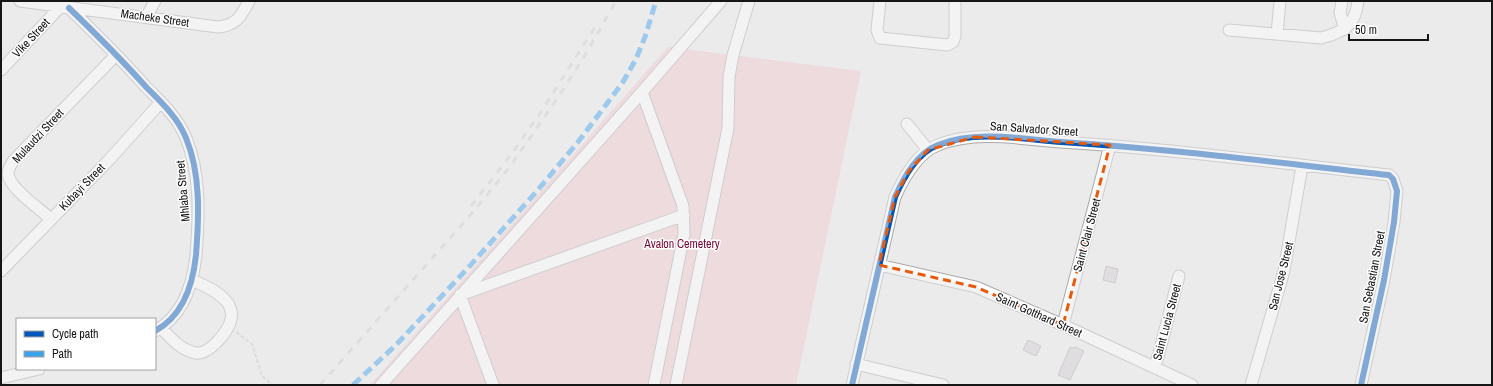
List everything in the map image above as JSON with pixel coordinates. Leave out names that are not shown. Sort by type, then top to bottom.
[{"type":"street","name":"Macheke Street","points":[[20,1],[64,5],[218,27],[229,25],[238,19],[248,1]]},
{"type":"street","points":[[147,16],[155,1]]},
{"type":"street","points":[[381,385],[721,1]]},
{"type":"street","points":[[676,385],[728,128],[729,77],[733,55],[749,1]]},
{"type":"street","points":[[880,1],[877,30],[880,38],[947,45],[953,42],[955,36],[955,1]]},
{"type":"street","points":[[1277,34],[1280,1]]},
{"type":"street","points":[[1342,1],[1340,13],[1345,29]]},
{"type":"street","points":[[1230,30],[1321,38],[1345,29],[1352,22],[1357,13],[1358,1]]},
{"type":"street","name":"Mhlaba Street","points":[[64,5],[116,55],[161,102],[181,128],[189,149],[194,170],[198,212],[197,237],[192,280],[184,300],[173,318],[158,329],[185,349],[197,353],[206,351],[218,341],[228,326]]},
{"type":"street","name":"Vike Street","points":[[1,70],[64,5]]},
{"type":"street","name":"Mulaudzi Street","points":[[51,219],[17,190],[8,175],[9,167],[14,160],[116,55]]},
{"type":"street","points":[[642,92],[683,206],[684,216],[684,234],[654,385]]},
{"type":"street","name":"Kubayi Street","points":[[1,271],[109,160],[161,102]]},
{"type":"street","points":[[907,124],[928,150]]},
{"type":"street","name":"San Salvador Street","points":[[852,385],[895,197],[909,171],[928,150],[955,140],[975,137],[1110,145],[1389,175]]},
{"type":"street","name":"Saint Clair Street","points":[[1063,325],[1110,145]]},
{"type":"street","name":"San Jose Street","points":[[1252,385],[1284,271],[1302,166]]},
{"type":"street","name":"San Sebastian Street","points":[[1360,385],[1384,280],[1394,222],[1397,191],[1393,179],[1389,175]]},
{"type":"street","points":[[460,295],[684,216]]},
{"type":"street","name":"Saint Gotthard Street","points":[[879,265],[976,287],[1063,325],[1192,385]]},
{"type":"street","name":"Saint Lucia Street","points":[[1154,367],[1180,276]]},
{"type":"street","points":[[192,280],[225,299],[231,310],[231,318],[228,326]]},
{"type":"street","points":[[460,295],[493,385]]},
{"type":"street","points":[[856,364],[943,385]]},
{"type":"street","points":[[1,378],[36,370]]},
{"type":"path","points":[[228,326],[252,344],[262,376],[272,385]]},
{"type":"highlighted area","points":[[975,137],[1110,145],[1063,325],[976,287],[879,265],[895,197],[909,171],[928,150]]},
{"type":"green space","name":"Avalon Cemetery","points":[[668,47],[861,71],[796,385],[370,385]]},
{"type":"building","points":[[1106,266],[1118,269],[1115,283],[1103,280]]},
{"type":"building","points":[[1028,340],[1041,346],[1036,356],[1023,350]]},
{"type":"building","points":[[1070,347],[1075,347],[1084,351],[1070,380],[1058,375]]},
{"type":"railway","points":[[320,385],[473,212],[509,168],[584,57],[616,1]]},
{"type":"railway","points":[[471,206],[507,160],[539,115],[595,27]]},
{"type":"marked path","points":[[353,385],[396,345],[467,269],[537,191],[578,142],[623,82],[636,59],[645,37],[656,1]]},
{"type":"cycle path","points":[[69,8],[99,37],[169,111],[183,131],[191,152],[197,181],[198,196],[198,226],[195,266],[189,288],[179,308],[165,325],[156,330]]},
{"type":"cycle path","points":[[852,385],[895,197],[907,174],[912,166],[924,154],[938,145],[952,140],[983,137],[1143,148],[1389,175],[1393,179],[1397,191],[1394,222],[1384,280],[1361,385]]}]
